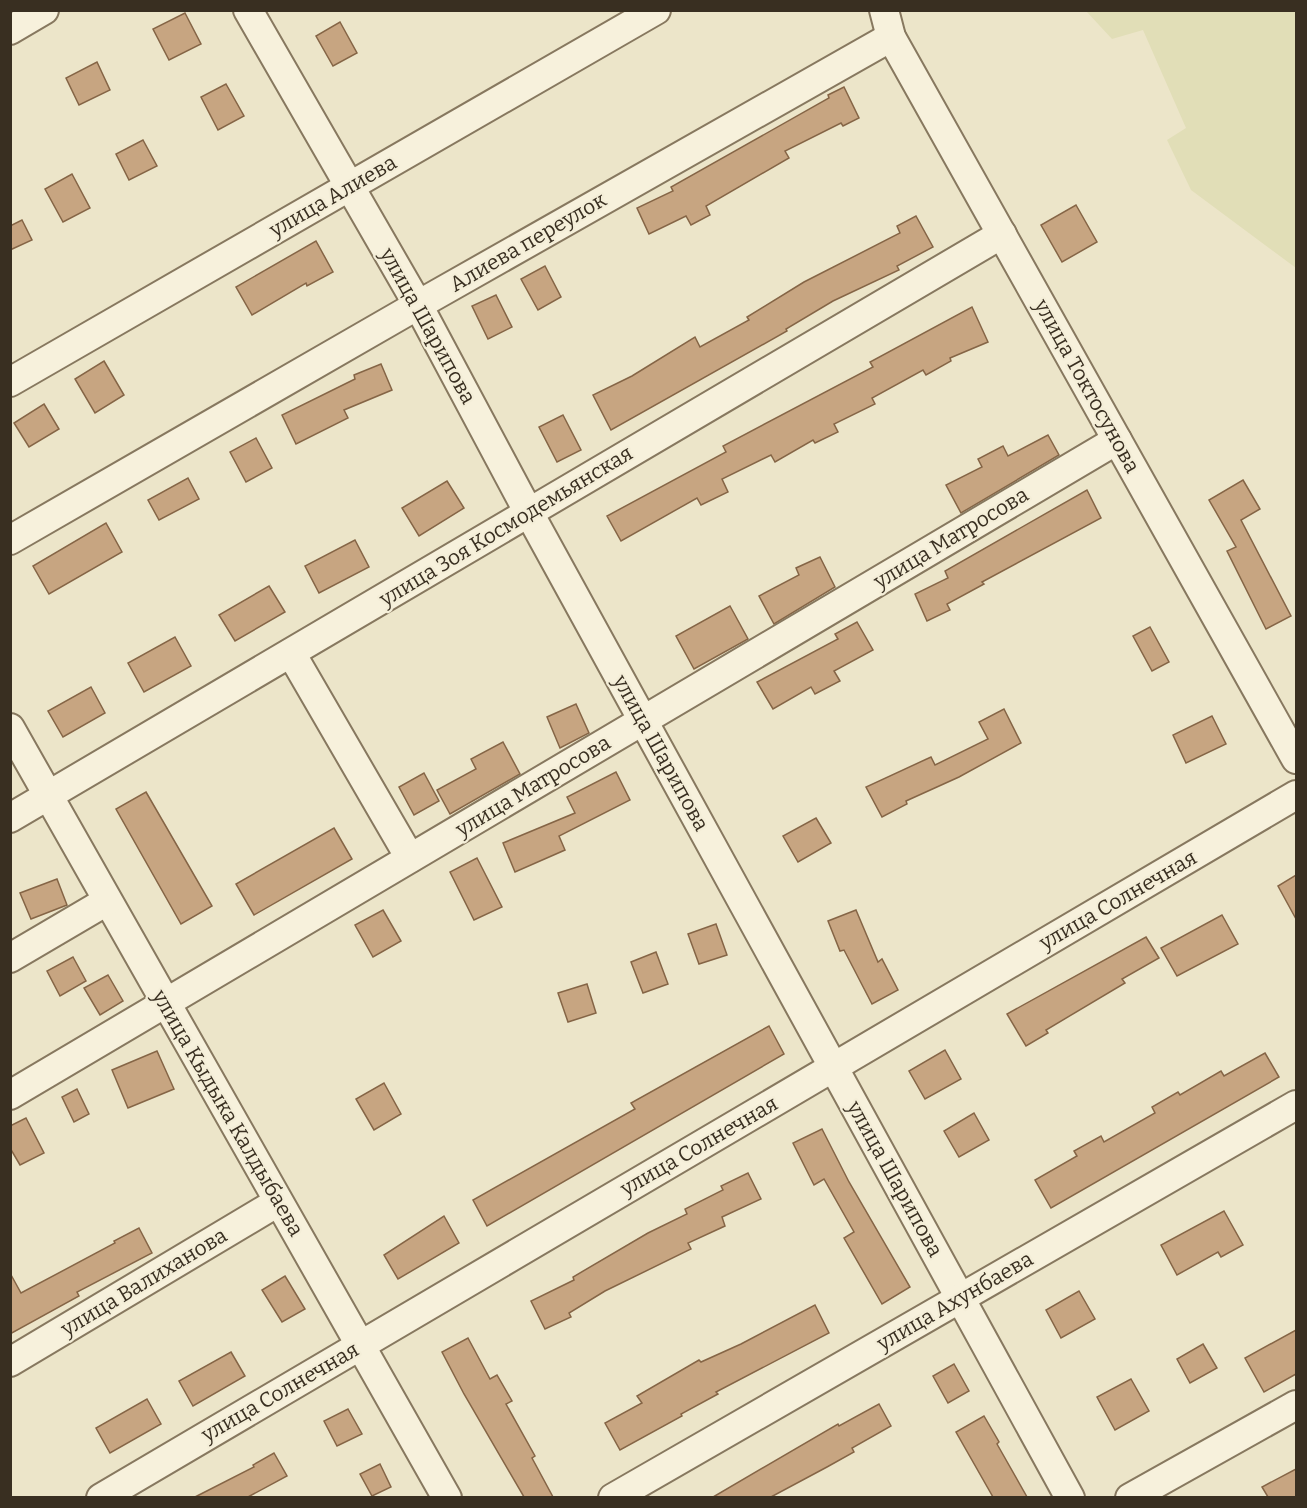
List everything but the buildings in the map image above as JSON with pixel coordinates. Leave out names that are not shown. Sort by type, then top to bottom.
[{"type":"street","points":[[10,30],[44,10]]},
{"type":"street","name":"улица Шарипова","points":[[248,10],[418,305],[529,513],[1070,1497]]},
{"type":"street","name":"улица Алиева","points":[[10,382],[656,10]]},
{"type":"street","name":"улица Токтосунова","points":[[888,24],[1002,234],[1296,759]]},
{"type":"street","name":"Алиева переулок","points":[[10,540],[418,305],[888,24]]},
{"type":"street","name":"улица Зоя Космодемьянская","points":[[10,818],[1002,234]]},
{"type":"street","name":"улица Матросова","points":[[10,1095],[1117,440]]},
{"type":"street","points":[[291,653],[410,858]]},
{"type":"street","name":"улица Кыдыка Калдыбаева","points":[[10,728],[447,1497]]},
{"type":"street","name":"улица Солнечная","points":[[100,1497],[1296,795]]},
{"type":"street","points":[[10,958],[107,901]]},
{"type":"street","name":"улица Ахунбаева","points":[[613,1497],[1296,1105]]},
{"type":"street","name":"улица Валиханова","points":[[10,1362],[279,1202]]},
{"type":"street","points":[[1130,1497],[1296,1405]]},
{"type":"shaded area","points":[[1086,11],[1296,11],[1296,268],[1191,190],[1167,140],[1186,128],[1143,30],[1112,39]]}]
